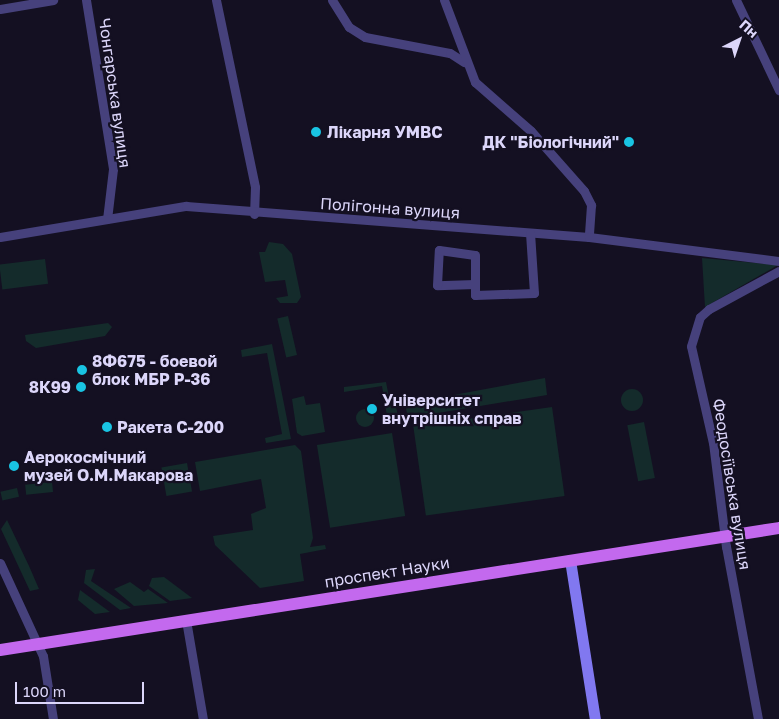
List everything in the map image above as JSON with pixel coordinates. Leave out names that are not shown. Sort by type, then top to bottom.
[{"type":"main road","name":"проспект Науки","points":[[0,650],[779,528]]},
{"type":"main road","points":[[570,560],[595,719]]},
{"type":"street","points":[[0,9],[53,0]]},
{"type":"street","name":"Чонгарська вулиця","points":[[86,0],[114,170],[108,219]]},
{"type":"street","points":[[216,0],[255,187],[254,214]]},
{"type":"street","points":[[332,0],[349,27],[365,37],[450,53],[464,62],[486,95],[538,138],[584,191],[591,205],[589,237]]},
{"type":"street","points":[[444,0],[464,45],[464,62]]},
{"type":"street","points":[[736,0],[777,72],[779,90]]},
{"type":"street","name":"Полігонна вулиця","points":[[0,237],[186,206],[254,214],[589,237],[779,260]]},
{"type":"street","points":[[475,284],[437,285],[439,250],[475,255],[475,284],[475,295],[534,293],[530,233]]},
{"type":"street","name":"Феодосіївська вулиця","points":[[758,719],[726,536],[713,442],[691,346],[693,333],[709,308],[779,271]]},
{"type":"street","points":[[0,563],[37,644],[54,719]]},
{"type":"street","points":[[186,620],[203,719]]},
{"type":"green space","points":[[269,242],[283,244],[292,254],[301,297],[297,303],[280,303],[276,298],[288,296],[285,280],[265,282],[259,252],[265,252]]},
{"type":"green space","points":[[702,258],[778,265],[705,307]]},
{"type":"green space","points":[[45,259],[48,284],[2,289],[0,265]]},
{"type":"green space","points":[[288,316],[297,355],[286,357],[277,318]]},
{"type":"green space","points":[[108,323],[112,327],[105,336],[36,348],[26,341],[25,335]]},
{"type":"green space","points":[[272,344],[291,439],[266,443],[265,438],[282,434],[267,353],[242,357],[241,350]]},
{"type":"green space","points":[[545,378],[547,395],[408,418],[405,404]]},
{"type":"green space","points":[[386,382],[391,408],[396,407],[399,420],[388,422],[382,386],[344,392],[344,387]]},
{"type":"green space","points":[[632,389],[640,392],[643,400],[640,408],[632,411],[624,408],[621,400],[624,392]]},
{"type":"green space","points":[[304,396],[306,405],[320,403],[325,432],[302,436],[297,433],[292,399]]},
{"type":"green space","points":[[552,407],[565,496],[426,516],[413,426]]},
{"type":"green space","points":[[361,409],[369,409],[374,414],[372,425],[361,427],[356,422],[356,414]]},
{"type":"green space","points":[[644,422],[655,478],[638,481],[627,425]]},
{"type":"green space","points":[[392,433],[405,516],[330,528],[317,445]]},
{"type":"green space","points":[[295,445],[301,451],[313,538],[310,547],[325,545],[326,549],[300,554],[304,581],[260,588],[215,545],[213,536],[253,530],[251,514],[266,508],[261,479],[200,491],[195,462]]},
{"type":"green space","points":[[187,463],[192,492],[166,496],[161,468]]},
{"type":"green space","points":[[52,482],[53,492],[26,495],[25,485]]},
{"type":"green space","points":[[17,488],[19,497],[2,501],[0,492]]},
{"type":"green space","points":[[7,520],[39,589],[30,591],[1,529]]},
{"type":"green space","points":[[95,569],[91,581],[131,608],[120,610],[84,583],[86,570]]},
{"type":"green space","points":[[164,577],[192,598],[170,601],[149,586],[152,578]]},
{"type":"green space","points":[[130,582],[144,592],[148,589],[168,603],[134,606],[114,589]]},
{"type":"green space","points":[[80,590],[110,612],[95,614],[78,600]]},
{"type":"place","name":"Лікарня УМВС","points":[[316,132]]},
{"type":"place","name":"ДК \"Біологічний\"","points":[[629,142]]},
{"type":"place","name":"8Ф675 - боевой блок МБР Р-36","points":[[82,370]]},
{"type":"place","name":"8К99","points":[[81,387]]},
{"type":"place","name":"Університет внутрішніх справ","points":[[372,409]]},
{"type":"place","name":"Ракета С-200","points":[[107,427]]},
{"type":"place","name":"Аерокосмічний музей О.М.Макарова","points":[[14,466]]}]
